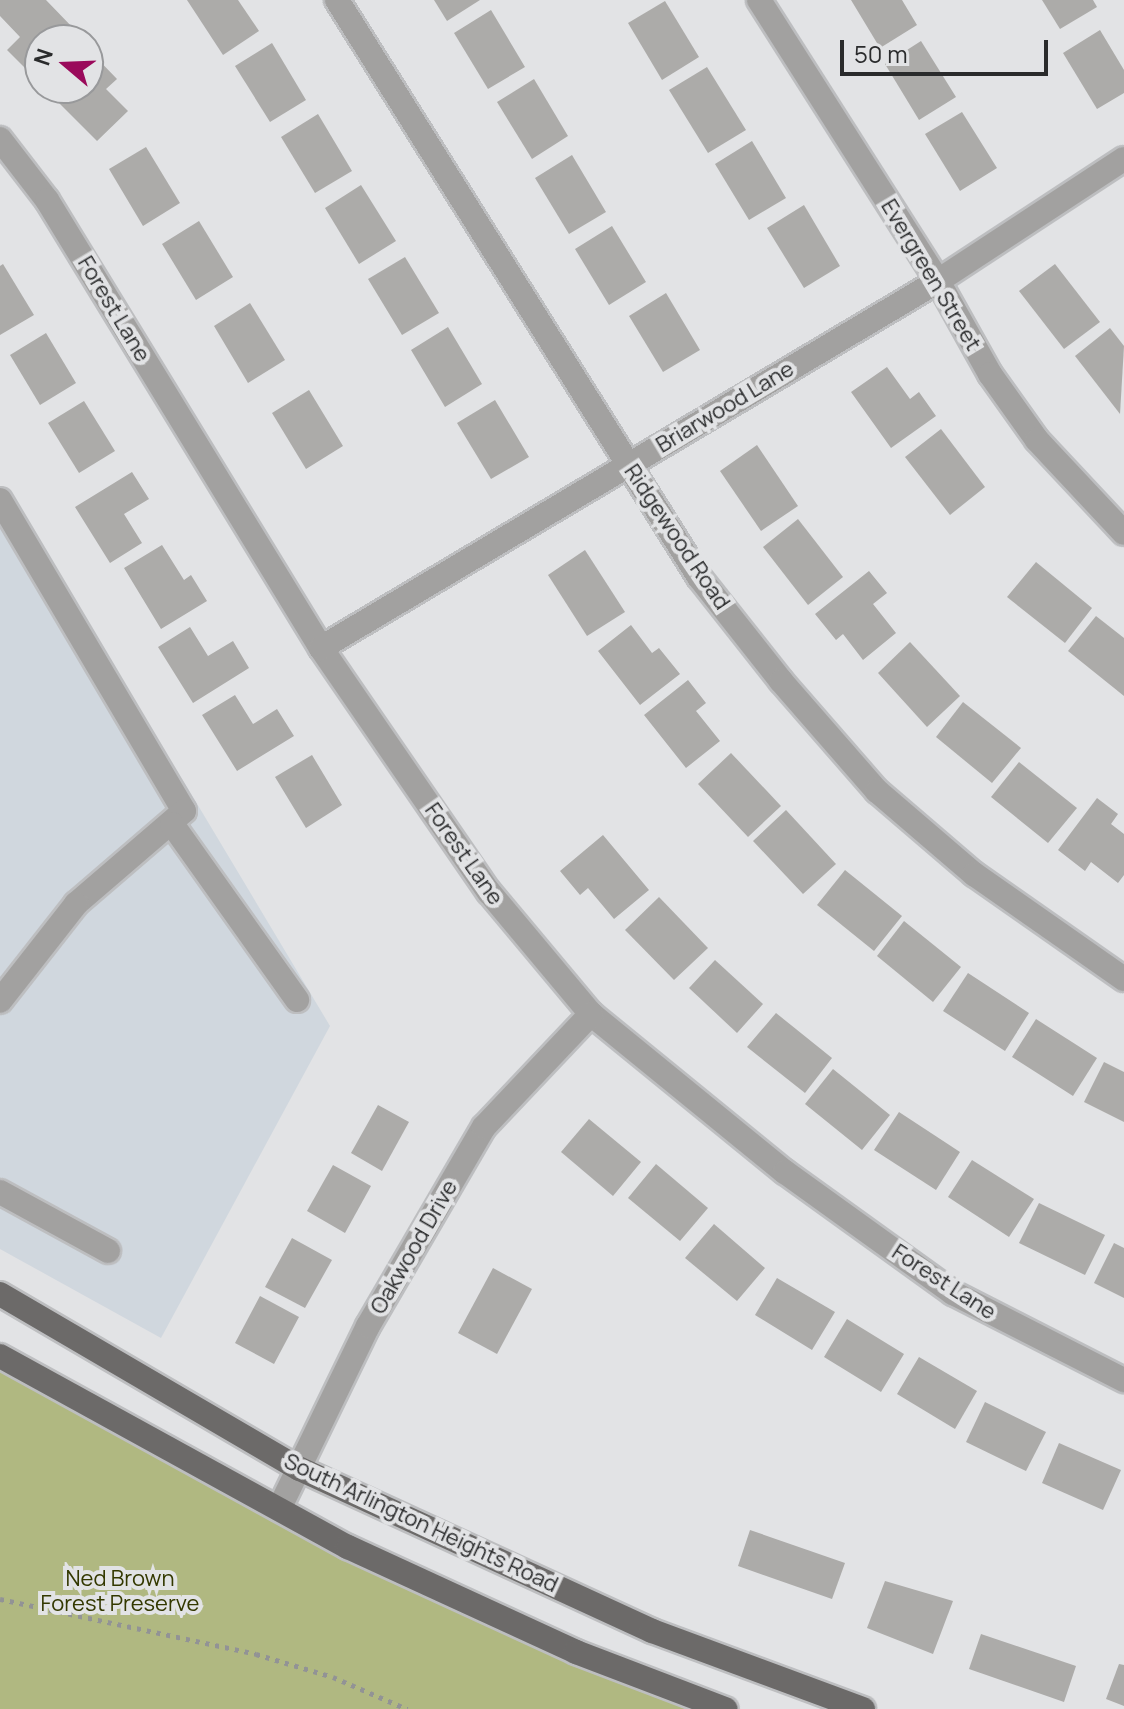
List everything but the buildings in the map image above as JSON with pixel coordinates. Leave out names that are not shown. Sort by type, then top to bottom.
[{"type":"main road","name":"South Arlington Heights Road","points":[[0,1294],[300,1469],[652,1631],[863,1709]]},
{"type":"main road","name":"South Arlington Heights Road","points":[[0,1356],[279,1509],[487,1614],[725,1709]]},
{"type":"street","name":"Ridgewood Road","points":[[337,0],[699,577],[877,791],[974,874],[1124,979]]},
{"type":"street","name":"Evergreen Street","points":[[759,0],[938,281],[990,374],[1037,440],[1124,533]]},
{"type":"street","name":"Forest Lane","points":[[0,139],[47,200],[321,648],[489,892],[591,1014],[785,1172],[953,1293],[1124,1380]]},
{"type":"street","name":"Briarwood Lane","points":[[321,648],[938,281],[1124,159]]},
{"type":"street","points":[[0,500],[184,811],[76,904],[4,983]]},
{"type":"street","points":[[172,824],[297,1000]]},
{"type":"street","name":"Oakwood Drive","points":[[279,1509],[368,1326],[484,1127],[591,1014]]},
{"type":"street","points":[[0,1192],[108,1251]]},
{"type":"path","points":[[0,1599],[256,1654],[333,1677],[407,1709]]},
{"type":"shaded area","points":[[0,497],[187,787],[330,1026],[161,1338],[0,1249]]},
{"type":"green space","name":"Ned Brown Forest Preserve","points":[[0,1356],[348,1547],[721,1709],[0,1709]]}]
